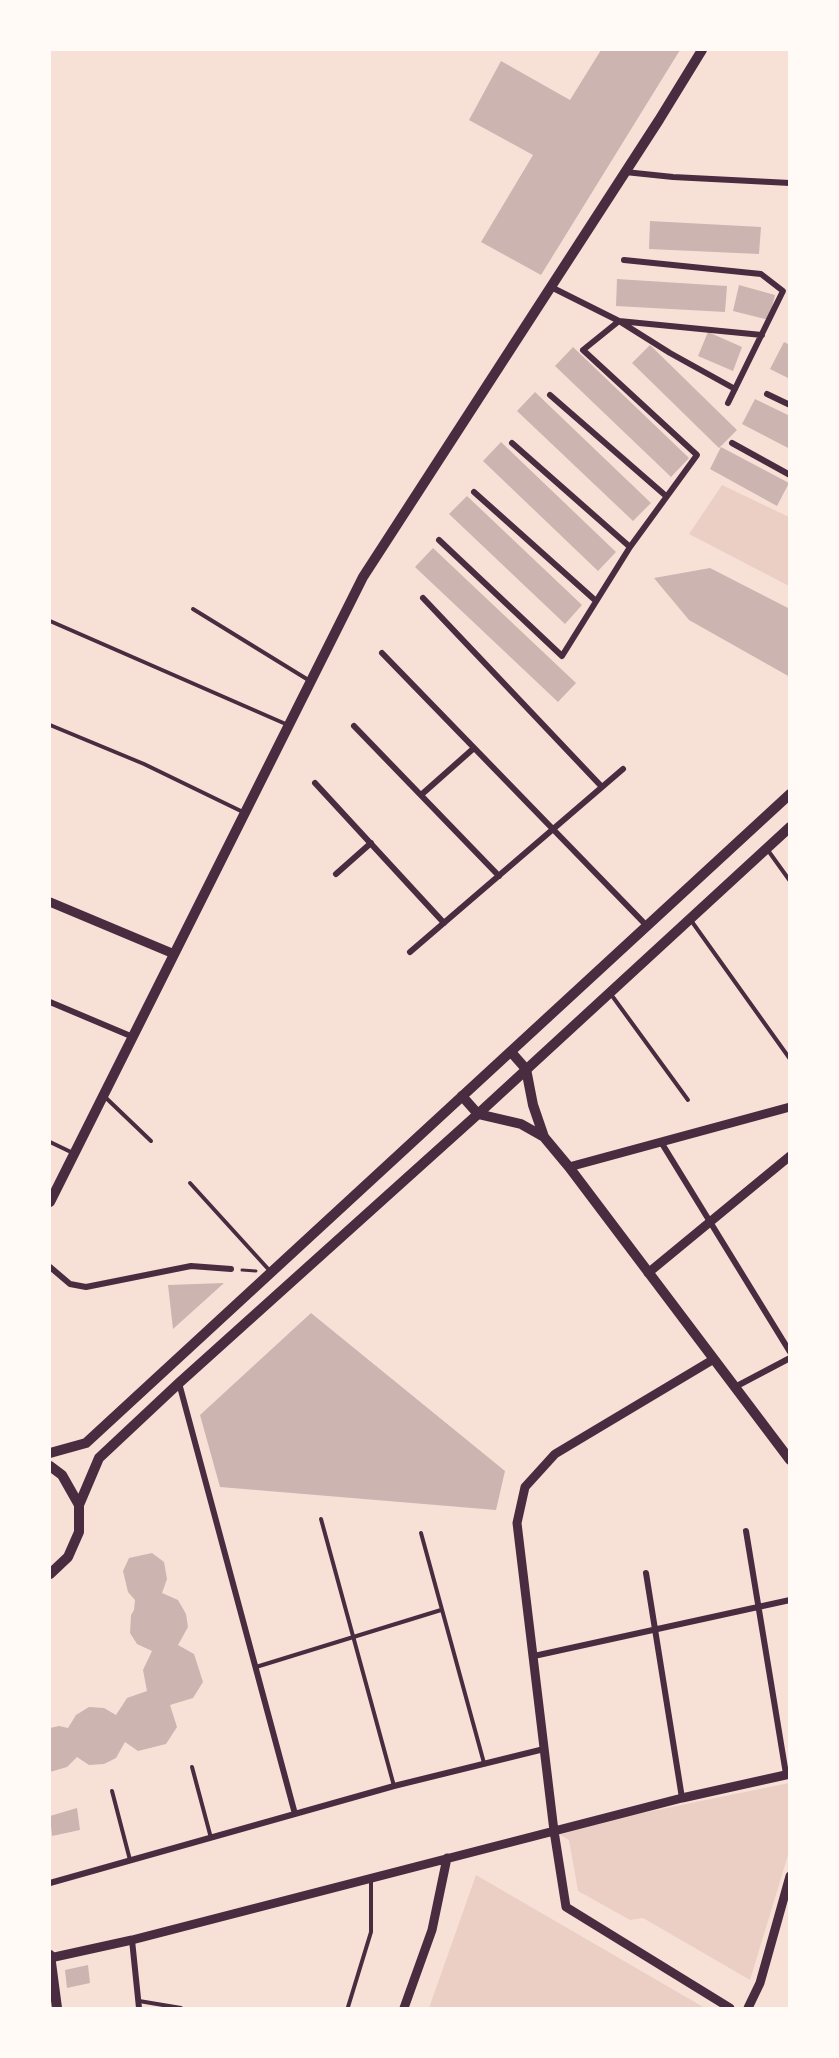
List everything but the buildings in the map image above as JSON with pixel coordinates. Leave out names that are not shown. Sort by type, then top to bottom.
[{"type":"main road","points":[[50,1202],[363,577],[702,50]]},
{"type":"main road","points":[[50,1453],[86,1443],[511,1052],[788,793]]},
{"type":"main road","points":[[50,1574],[68,1557],[79,1532],[79,1505],[99,1458],[478,1114],[789,827]]},
{"type":"main road","points":[[511,1052],[526,1069],[533,1105],[544,1137]]},
{"type":"main road","points":[[462,1096],[478,1114],[521,1124],[544,1137],[789,1460]]},
{"type":"main road","points":[[50,1466],[62,1475],[79,1505]]},
{"type":"main road","points":[[50,1957],[57,2008]]},
{"type":"street","points":[[625,172],[789,183]]},
{"type":"street","points":[[624,260],[761,274],[783,291],[728,403]]},
{"type":"street","points":[[551,287],[619,321],[670,353],[735,389]]},
{"type":"street","points":[[439,540],[562,656],[630,547],[697,455],[583,350],[619,321],[762,335]]},
{"type":"street","points":[[767,394],[789,405]]},
{"type":"street","points":[[550,395],[666,496]]},
{"type":"street","points":[[732,442],[789,475]]},
{"type":"street","points":[[512,443],[630,547]]},
{"type":"street","points":[[474,492],[596,601]]},
{"type":"street","points":[[423,598],[602,787]]},
{"type":"street","points":[[382,653],[646,926]]},
{"type":"street","points":[[354,726],[499,876]]},
{"type":"street","points":[[421,795],[474,748]]},
{"type":"street","points":[[410,952],[623,769]]},
{"type":"street","points":[[315,783],[444,923]]},
{"type":"street","points":[[336,874],[371,843]]},
{"type":"street","points":[[50,902],[174,954]]},
{"type":"street","points":[[50,1002],[133,1037]]},
{"type":"street","points":[[569,1167],[789,1107]]},
{"type":"street","points":[[661,1142],[789,1352]]},
{"type":"street","points":[[648,1273],[789,1156]]},
{"type":"street","points":[[50,1267],[70,1284],[86,1287],[191,1266],[231,1269]]},
{"type":"street","points":[[735,1387],[789,1358]]},
{"type":"street","points":[[714,1359],[555,1454],[525,1487],[517,1523],[554,1831],[566,1907],[730,2008]]},
{"type":"street","points":[[179,1383],[295,1814]]},
{"type":"street","points":[[50,1957],[132,1940],[682,1798],[788,1774],[746,1531]]},
{"type":"street","points":[[646,1573],[682,1798]]},
{"type":"street","points":[[534,1656],[789,1600]]},
{"type":"street","points":[[50,1883],[394,1786],[544,1749]]},
{"type":"street","points":[[404,2008],[432,1930],[447,1858]]},
{"type":"street","points":[[748,2008],[760,1983],[789,1876]]},
{"type":"street","points":[[132,1940],[139,2005]]},
{"type":"lane","points":[[193,609],[311,681]]},
{"type":"lane","points":[[50,621],[289,725]]},
{"type":"lane","points":[[50,725],[144,764],[245,813]]},
{"type":"lane","points":[[766,848],[789,881]]},
{"type":"lane","points":[[690,919],[789,1059]]},
{"type":"lane","points":[[610,992],[688,1100]]},
{"type":"lane","points":[[104,1096],[151,1141]]},
{"type":"lane","points":[[50,1142],[73,1153]]},
{"type":"lane","points":[[190,1183],[271,1272]]},
{"type":"lane","points":[[321,1520],[394,1786]]},
{"type":"lane","points":[[421,1533],[484,1763]]},
{"type":"lane","points":[[256,1668],[441,1610]]},
{"type":"lane","points":[[192,1767],[211,1838]]},
{"type":"lane","points":[[112,1791],[130,1861]]},
{"type":"lane","points":[[348,2007],[371,1932],[371,1878]]},
{"type":"lane","points":[[139,2005],[181,2008]]},
{"type":"path","points":[[231,1269],[271,1272]]},
{"type":"shaded area","points":[[722,485],[789,517],[789,586],[689,534]]},
{"type":"shaded area","points":[[789,1783],[789,1852],[750,1980],[643,1918],[630,1920],[578,1891],[569,1840],[554,1831]]},
{"type":"shaded area","points":[[476,1875],[705,2008],[429,2008]]}]
